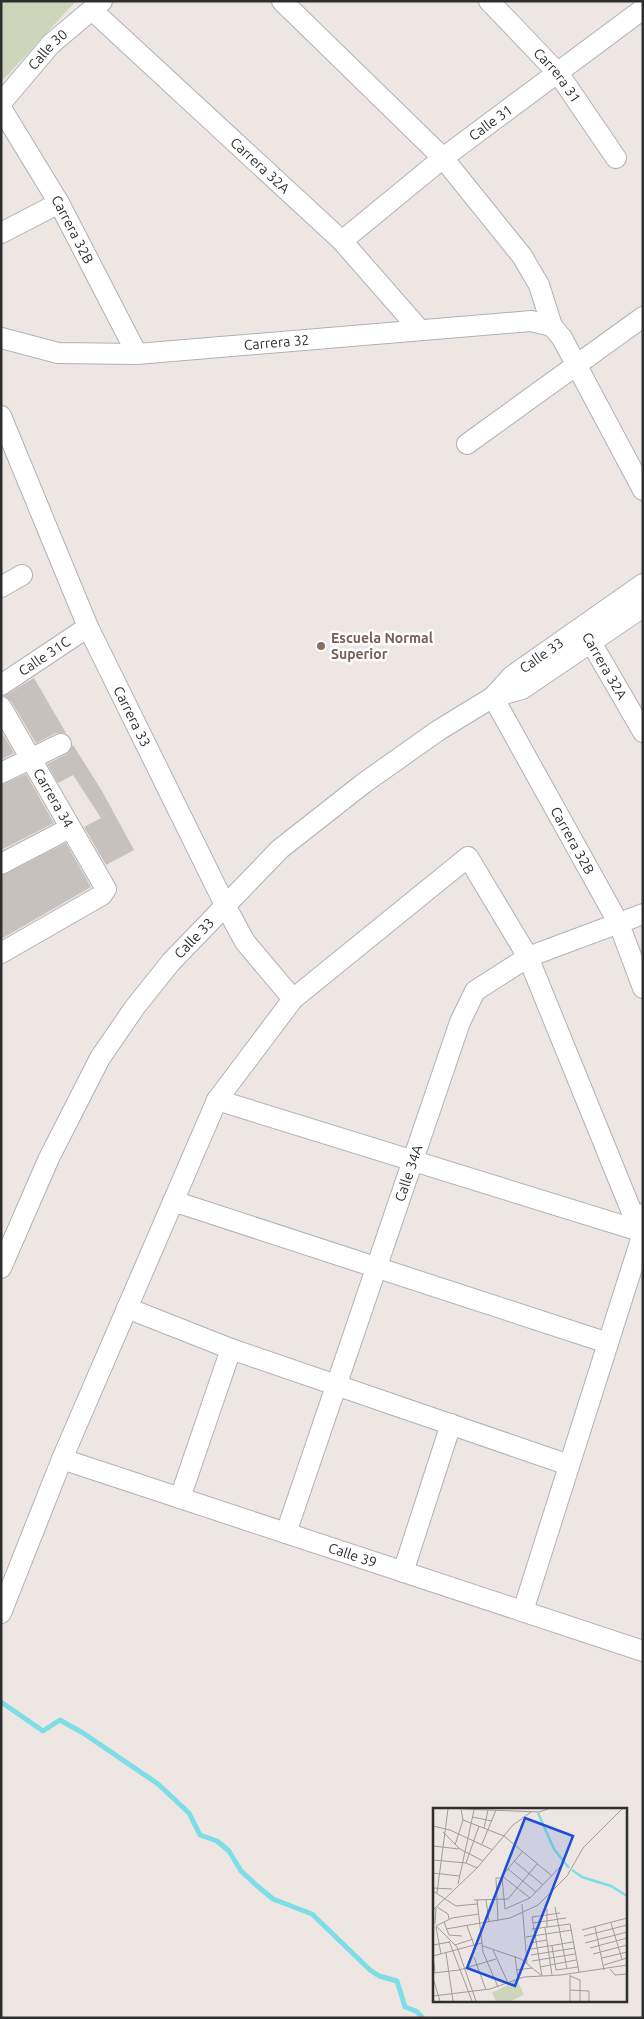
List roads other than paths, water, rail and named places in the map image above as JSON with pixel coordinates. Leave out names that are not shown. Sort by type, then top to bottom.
[{"type":"street","points":[[282,1],[443,158],[522,256],[539,285],[552,326],[562,338],[577,365],[643,490]]},
{"type":"street","name":"Carrera 31","points":[[489,1],[558,73],[616,158]]},
{"type":"street","name":"Calle 30","points":[[1,103],[51,44],[97,5]]},
{"type":"street","name":"Carrera 32A","points":[[97,5],[342,241],[419,329]]},
{"type":"street","name":"Calle 31","points":[[342,241],[443,158],[643,9]]},
{"type":"street","name":"Carrera 32B","points":[[1,108],[58,203],[137,354]]},
{"type":"street","points":[[1,233],[58,203]]},
{"type":"street","points":[[467,444],[643,317]]},
{"type":"street","name":"Carrera 32","points":[[1,338],[58,353],[137,354],[530,321],[552,326]]},
{"type":"street","name":"Carrera 33","points":[[1,416],[88,627],[225,905],[245,942],[293,1000]]},
{"type":"street","points":[[1,587],[22,575]]},
{"type":"street","name":"Calle 33","points":[[1,1268],[49,1158],[100,1058],[135,1007],[170,962],[280,848],[364,783],[439,730],[493,697],[512,676],[643,584]]},
{"type":"street","name":"Calle 33","points":[[493,697],[522,690],[643,607]]},
{"type":"street","name":"Carrera 32A","points":[[581,626],[643,732]]},
{"type":"street","name":"Calle 31C","points":[[1,685],[88,627]]},
{"type":"street","name":"Carrera 32B","points":[[493,697],[619,924],[643,988]]},
{"type":"street","name":"Carrera 34","points":[[1,707],[106,889],[102,895],[1,953]]},
{"type":"street","points":[[1,773],[61,744]]},
{"type":"street","points":[[1,864],[70,828]]},
{"type":"street","points":[[1,1613],[62,1458],[217,1100],[293,1000],[468,857],[528,957],[631,1210],[637,1216],[643,1214]]},
{"type":"street","name":"Calle 34A","points":[[286,1533],[460,1022],[476,991],[528,957],[643,914]]},
{"type":"street","points":[[217,1100],[643,1233],[523,1612]]},
{"type":"street","points":[[174,1201],[608,1343]]},
{"type":"street","points":[[127,1308],[231,1349],[569,1466]]},
{"type":"street","points":[[180,1498],[231,1349]]},
{"type":"street","points":[[403,1572],[451,1424]]},
{"type":"street","name":"Calle 39","points":[[62,1458],[643,1651]]},
{"type":"waterway","points":[[1,1702],[43,1731],[60,1720],[83,1733],[158,1784],[189,1813],[200,1835],[217,1841],[229,1851],[241,1871],[256,1885],[273,1899],[312,1914],[370,1970],[379,1976],[397,1981],[405,2007],[416,2011],[423,2018]]},
{"type":"place","name":"Escuela Normal Superior","points":[[321,646]]}]
